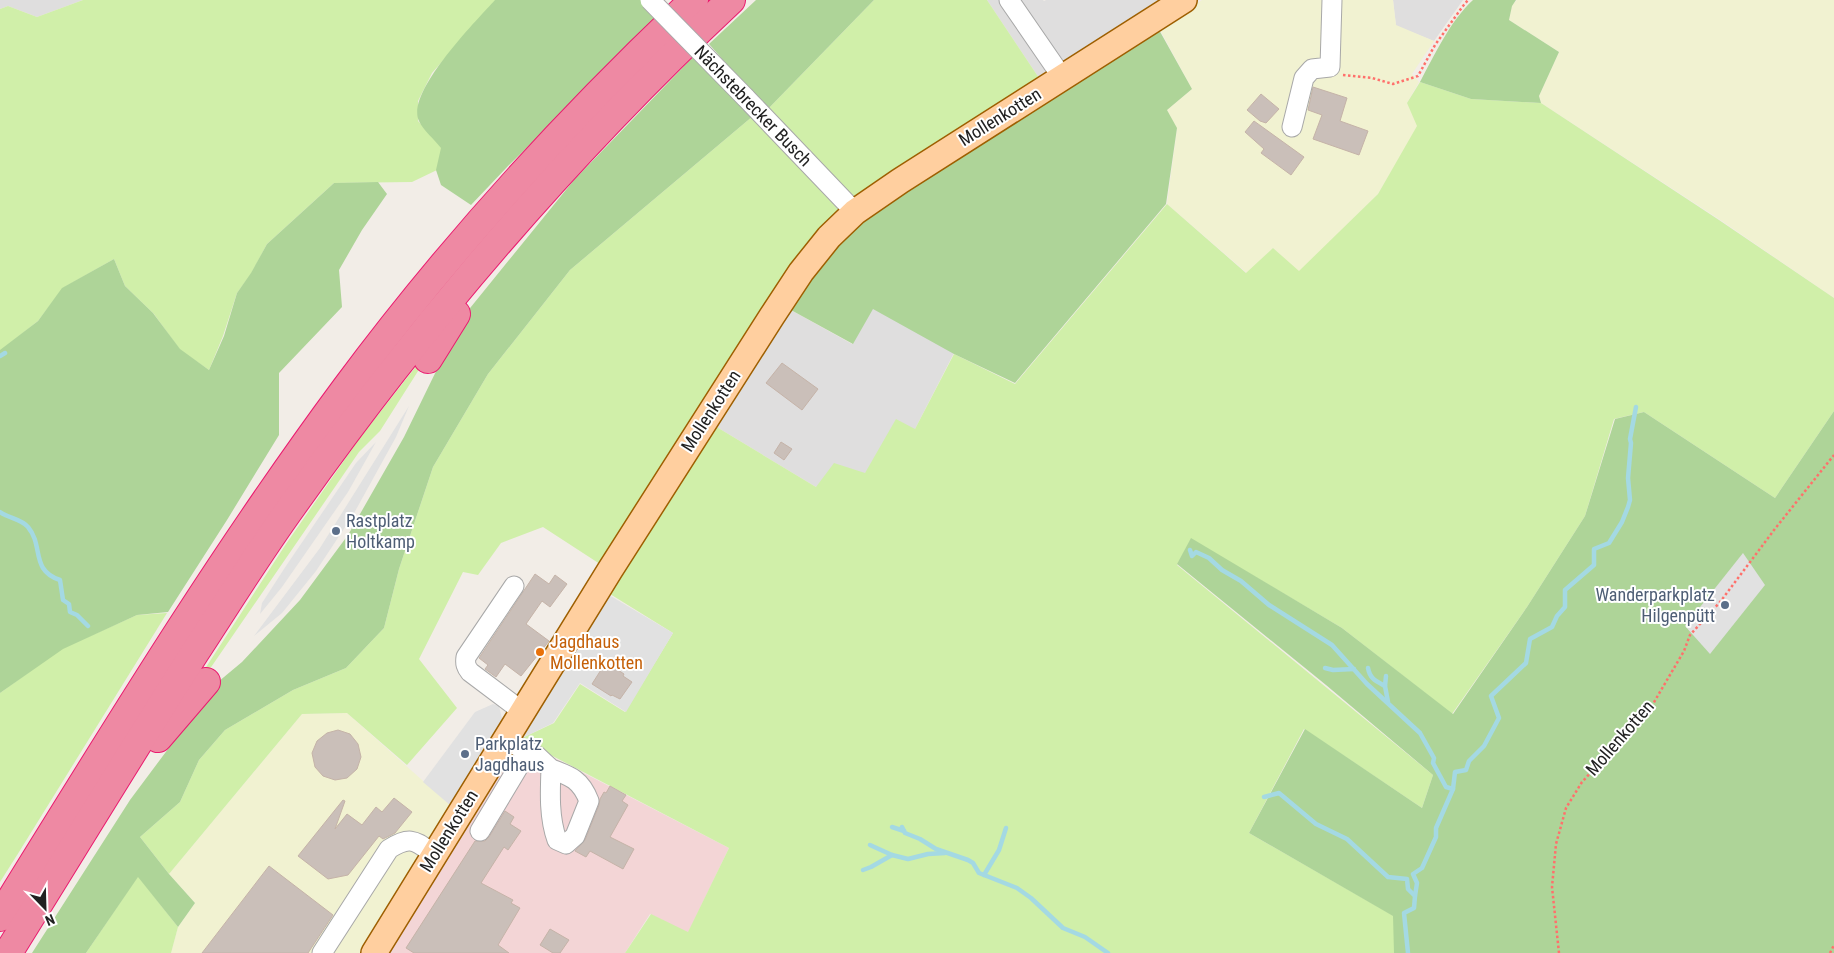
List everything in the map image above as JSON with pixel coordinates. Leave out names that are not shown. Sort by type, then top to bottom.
[{"type":"highway","points":[[0,917],[219,568],[272,490],[347,386],[422,291],[481,222],[608,85],[694,0]]},
{"type":"highway","points":[[8,953],[241,581],[292,506],[370,398],[441,309],[566,166],[731,0]]},
{"type":"highway","points":[[428,359],[503,236]]},
{"type":"highway","points":[[100,805],[206,682]]},
{"type":"main road","name":"Mollenkotten","points":[[374,953],[689,443],[801,272],[829,237],[854,212],[900,181],[1184,0]]},
{"type":"street","name":"Nächstebrecker Busch","points":[[650,0],[854,212]]},
{"type":"street","points":[[1009,0],[1062,78]]},
{"type":"street","points":[[1292,127],[1304,78],[1312,69],[1330,67],[1332,0]]},
{"type":"street","points":[[514,586],[466,657],[465,663],[470,672],[523,712]]},
{"type":"street","points":[[505,740],[536,756],[551,769]]},
{"type":"street","points":[[480,831],[528,751]]},
{"type":"street","points":[[322,953],[389,849],[400,842],[408,840],[421,844],[434,854]]},
{"type":"path","points":[[1330,67],[1338,74],[1356,78],[1372,78],[1393,84],[1418,76],[1435,46],[1468,0]]},
{"type":"path","name":"Mollenkotten","points":[[1559,953],[1552,887],[1556,844],[1566,808],[1582,782],[1650,708],[1684,651],[1690,635],[1720,602],[1834,455]]},
{"type":"path","points":[[1830,953],[1834,945]]},
{"type":"shaded area","points":[[0,0],[83,0],[37,17],[8,6],[0,9]]},
{"type":"shaded area","points":[[987,0],[1044,1],[1170,0],[1041,81]]},
{"type":"shaded area","points":[[1393,0],[1463,0],[1434,41],[1396,26]]},
{"type":"shaded area","points":[[873,308],[954,353],[915,429],[865,473],[816,487],[715,426],[759,355],[791,310],[852,344]]},
{"type":"shaded area","name":"Rastplatz Holtkamp","points":[[409,406],[396,437],[353,515],[316,571],[282,613],[254,636],[320,548]]},
{"type":"shaded area","points":[[376,442],[348,492],[282,587],[260,614],[262,603],[286,566],[356,463]]},
{"type":"shaded area","name":"Wanderparkplatz Hilgenpütt","points":[[1743,553],[1765,585],[1710,654],[1685,626]]},
{"type":"shaded area","points":[[609,595],[673,633],[626,712],[580,683],[553,723],[520,739]]},
{"type":"shaded area","name":"Parkplatz Jagdhaus","points":[[493,704],[499,706],[504,727],[462,793],[450,805],[423,782],[475,712]]},
{"type":"shaded area","points":[[514,737],[729,848],[688,933],[650,914],[625,953],[384,953]]},
{"type":"green space","points":[[83,0],[496,0],[432,73],[418,101],[418,121],[442,147],[437,170],[412,182],[334,183],[267,244],[251,274],[237,293],[223,336],[209,370],[180,350],[154,314],[125,286],[114,259],[63,288],[38,321],[0,351],[0,9],[8,6],[37,17]]},
{"type":"green space","points":[[495,0],[641,0],[659,19],[508,166],[471,205],[441,185],[436,170],[441,148],[419,121],[417,109],[422,93],[432,76],[459,40]]},
{"type":"green space","points":[[756,0],[874,0],[767,110],[709,44]]},
{"type":"green space","points":[[874,0],[987,0],[1041,81],[854,203],[767,110]]},
{"type":"green space","points":[[1202,0],[1393,0],[1396,25],[1434,41],[1412,74],[1419,82],[1407,103],[1418,126],[1378,194],[1299,272],[1273,248],[1247,273],[1167,204],[1177,129],[1167,110],[1192,89],[1159,28]]},
{"type":"green space","points":[[1473,0],[1516,0],[1512,6],[1509,20],[1559,52],[1539,96],[1541,103],[1471,99],[1420,82],[1450,28]]},
{"type":"green space","points":[[1517,0],[1834,0],[1834,298],[1719,219],[1541,103],[1539,96],[1559,52],[1509,20],[1512,5]]},
{"type":"green space","points":[[1158,28],[1192,89],[1167,110],[1177,128],[1166,204],[1015,383],[954,354],[873,309],[853,344],[791,310],[815,273],[859,221]]},
{"type":"green space","points":[[693,57],[753,116],[570,270],[488,374],[433,467],[399,569],[384,628],[346,668],[293,690],[225,730],[199,760],[180,802],[140,837],[195,903],[178,927],[138,877],[86,953],[32,953],[130,800],[218,682],[242,662],[300,600],[348,535],[404,437],[462,318],[574,180]]},
{"type":"green space","points":[[1420,82],[1471,99],[1541,103],[1834,298],[1834,411],[1775,498],[1644,412],[1614,419],[1585,516],[1527,607],[1452,714],[1342,628],[1191,539],[1177,565],[1433,775],[1422,808],[1304,729],[1249,833],[1394,916],[1394,953],[625,953],[651,914],[688,932],[729,848],[520,739],[554,723],[580,684],[625,712],[673,633],[610,594],[715,426],[816,487],[834,463],[865,473],[896,419],[915,429],[954,354],[1015,384],[1167,204],[1246,273],[1273,248],[1299,271],[1378,194],[1417,126],[1407,103]]},
{"type":"green space","points":[[753,116],[842,211],[603,566],[543,527],[501,543],[478,575],[463,572],[419,659],[457,708],[407,765],[347,713],[302,714],[169,874],[140,837],[180,802],[199,760],[225,730],[293,690],[346,668],[384,628],[399,569],[433,467],[488,374],[570,270]]},
{"type":"green space","points":[[378,182],[387,194],[362,230],[339,270],[342,307],[279,373],[279,435],[168,612],[137,615],[63,649],[0,693],[0,350],[38,321],[62,288],[114,259],[125,286],[153,313],[180,349],[209,370],[224,336],[237,293],[267,244],[334,183]]},
{"type":"green space","points":[[421,360],[420,368],[380,431],[359,452],[205,676],[199,678],[286,544],[359,439]]},
{"type":"green space","points":[[1834,411],[1834,953],[1394,953],[1393,916],[1249,833],[1305,729],[1422,808],[1433,775],[1177,564],[1191,538],[1342,628],[1453,714],[1527,607],[1585,516],[1615,419],[1644,412],[1775,498]]},
{"type":"green space","points":[[167,613],[0,882],[0,693],[61,649],[137,615]]},
{"type":"green space","points":[[347,713],[450,805],[363,953],[171,953],[178,927],[195,903],[169,874],[302,714]]},
{"type":"green space","points":[[138,876],[178,927],[171,953],[86,953]]},
{"type":"building","points":[[1313,87],[1347,98],[1340,121],[1368,131],[1359,155],[1313,139],[1322,115],[1308,110]]},
{"type":"building","points":[[1261,94],[1279,109],[1266,123],[1260,121],[1247,110]]},
{"type":"building","points":[[1254,121],[1304,157],[1291,175],[1261,153],[1264,149],[1245,132]]},
{"type":"building","points":[[782,363],[818,389],[802,410],[766,383]]},
{"type":"building","points":[[781,442],[792,449],[784,460],[774,453]]},
{"type":"building","points":[[535,574],[549,584],[555,575],[567,584],[550,607],[542,601],[526,624],[549,641],[521,676],[505,664],[496,677],[485,669],[488,665],[479,658]]},
{"type":"building","points":[[606,662],[632,682],[620,699],[611,696],[592,684]]},
{"type":"building","points":[[338,730],[350,734],[358,744],[361,757],[357,769],[347,778],[335,780],[323,776],[315,767],[312,753],[317,741],[327,733]]},
{"type":"building","points":[[610,786],[626,795],[622,801],[628,805],[610,837],[634,849],[623,869],[590,851],[586,857],[575,851],[585,840],[600,799]]},
{"type":"building","points":[[394,798],[412,812],[395,833],[383,839],[379,836],[348,875],[328,879],[298,856],[343,800],[345,801],[335,829],[347,814],[362,825],[376,807],[382,812]]},
{"type":"building","points":[[505,811],[514,817],[510,824],[521,831],[508,850],[504,847],[481,883],[513,900],[511,903],[520,908],[498,945],[509,953],[414,953],[406,948],[475,841],[485,841],[489,837]]},
{"type":"building","points":[[269,866],[333,915],[308,953],[202,953]]},
{"type":"building","points":[[550,929],[569,940],[560,953],[553,953],[540,945]]},
{"type":"waterway","points":[[0,356],[5,353]]},
{"type":"waterway","points":[[1453,789],[1455,772],[1466,770],[1469,761],[1484,746],[1499,718],[1491,696],[1526,663],[1530,639],[1552,627],[1557,616],[1565,607],[1565,590],[1594,565],[1594,549],[1609,543],[1622,522],[1630,500],[1628,478],[1630,439],[1636,407]]},
{"type":"waterway","points":[[0,512],[22,522],[28,527],[36,542],[41,564],[51,576],[60,580],[63,600],[69,604],[70,612],[77,615],[88,626]]},
{"type":"waterway","points":[[1190,550],[1192,556],[1196,552],[1209,558],[1222,570],[1241,581],[1269,605],[1332,645],[1367,684],[1420,733],[1434,758],[1433,763],[1446,787],[1453,789],[1436,828],[1436,837],[1422,868],[1413,874],[1417,883],[1415,896]]},
{"type":"waterway","points":[[1325,668],[1333,670],[1354,669]]},
{"type":"waterway","points":[[1368,668],[1372,677],[1385,686]]},
{"type":"waterway","points":[[1386,676],[1385,686],[1388,702]]},
{"type":"waterway","points":[[1264,797],[1279,793],[1316,824],[1347,839],[1388,877],[1407,879],[1408,889],[1415,896],[1414,908],[1404,913],[1408,953]]},
{"type":"waterway","points":[[892,827],[904,831]]},
{"type":"waterway","points":[[902,827],[905,833],[920,839],[936,849],[968,860],[973,863],[979,873],[1017,888],[1031,898],[1063,928],[1085,937],[1108,953]]},
{"type":"waterway","points":[[984,875],[999,850],[1006,828]]},
{"type":"waterway","points":[[870,845],[892,855],[908,859],[928,854],[945,853]]},
{"type":"waterway","points":[[863,870],[892,855]]},
{"type":"place","name":"Rastplatz Holtkamp","points":[[336,531]]},
{"type":"place","name":"Wanderparkplatz Hilgenpütt","points":[[1725,605]]},
{"type":"place","name":"Jagdhaus Mollenkotten","points":[[540,652]]},
{"type":"place","name":"Parkplatz Jagdhaus","points":[[465,754]]}]
